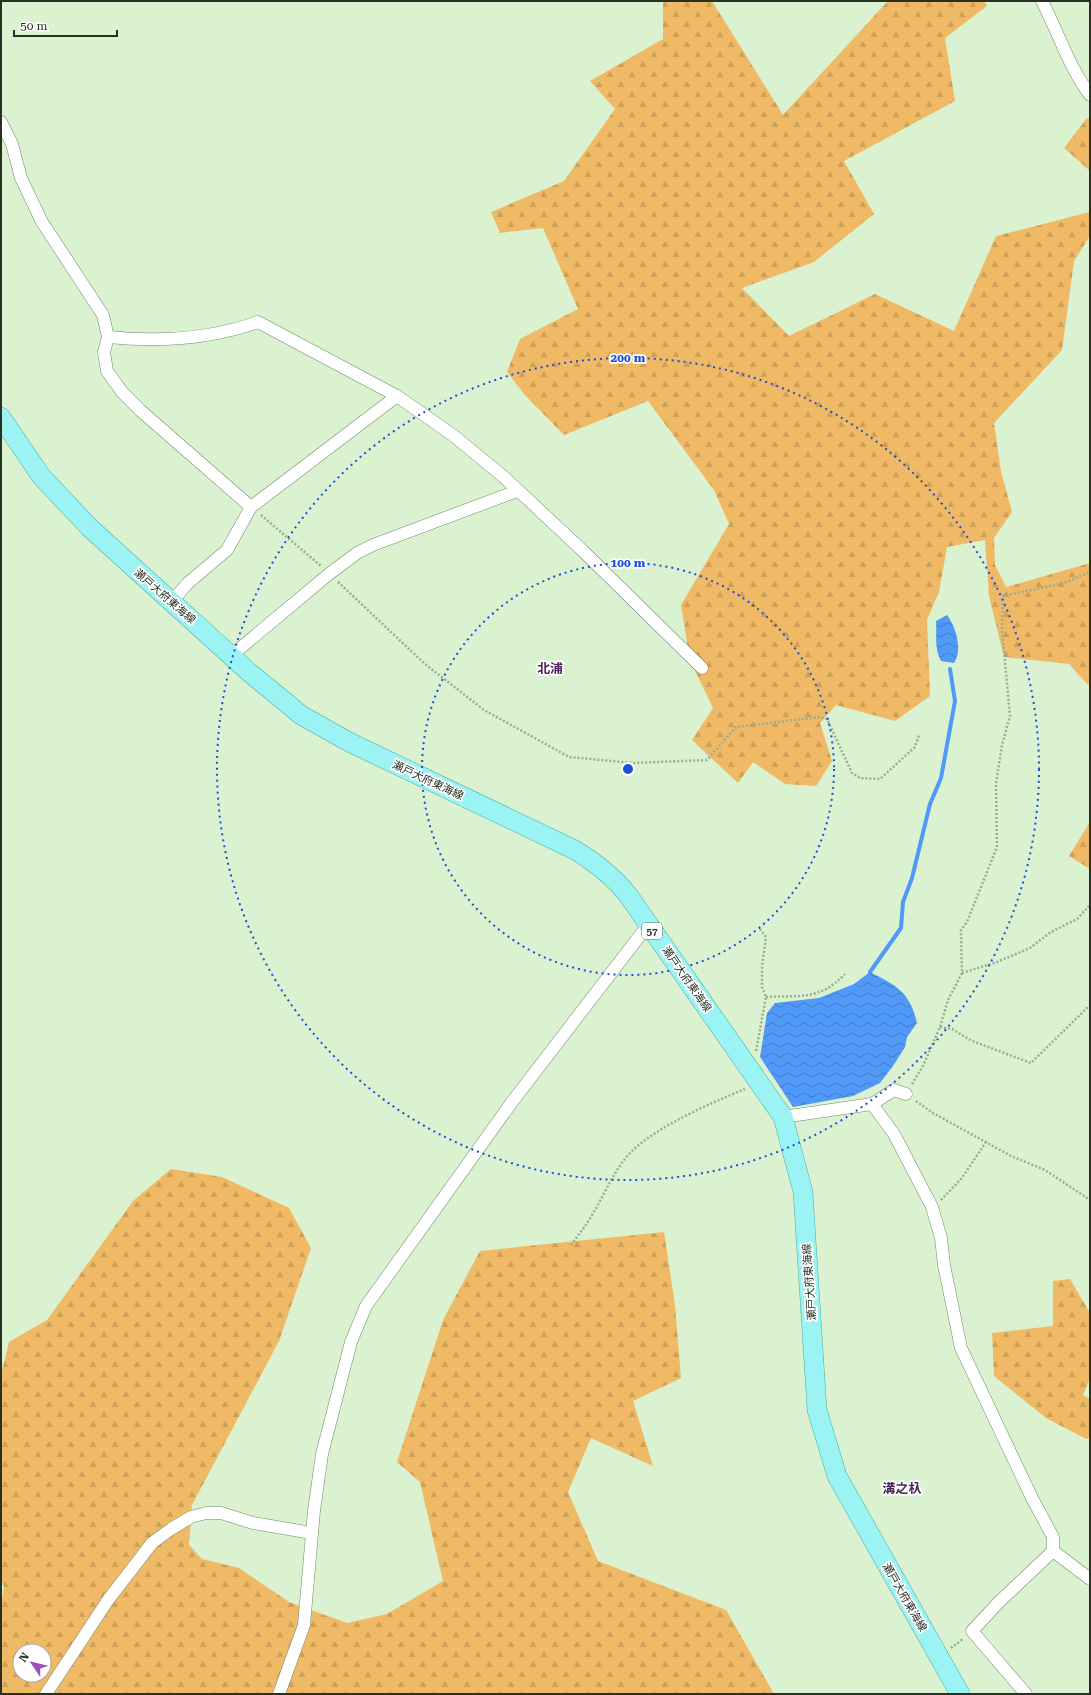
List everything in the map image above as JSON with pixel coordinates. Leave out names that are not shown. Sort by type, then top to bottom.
[{"type":"main road","name":"瀬戸大府東海線","points":[[1,418],[41,476],[89,527],[232,655],[250,673],[301,715],[349,742],[547,836],[593,861],[616,879],[755,1075],[783,1117],[803,1192],[817,1410],[832,1464],[837,1476],[960,1694]]},
{"type":"street","points":[[1042,1],[1055,26],[1074,71],[1090,95]]},
{"type":"street","points":[[1,122],[12,144],[21,178],[42,222],[103,315],[108,337],[104,352],[108,372],[122,392],[141,411],[251,507]]},
{"type":"street","points":[[108,337],[134,340],[194,336],[238,329],[258,322],[397,396],[454,436],[505,478],[517,491],[583,551],[702,668]]},
{"type":"street","points":[[172,601],[188,583],[227,550],[251,507],[397,396]]},
{"type":"street","points":[[232,655],[329,574],[357,553],[373,545],[517,491]]},
{"type":"street","points":[[279,1694],[304,1625],[312,1533],[322,1454],[351,1342],[366,1306],[512,1102],[648,925]]},
{"type":"street","points":[[783,1117],[872,1104],[894,1090],[906,1094]]},
{"type":"street","points":[[872,1104],[894,1134],[932,1207],[941,1238],[944,1265],[961,1348],[1032,1498],[1053,1537],[1053,1551],[999,1602],[972,1631],[1026,1694]]},
{"type":"street","points":[[46,1694],[108,1600],[152,1543],[184,1521],[191,1517],[206,1513],[221,1513],[253,1523],[312,1533]]},
{"type":"street","points":[[1053,1551],[1090,1579]]},
{"type":"path","points":[[251,507],[329,574],[425,664],[484,710],[569,757],[633,763],[707,760],[736,727],[820,717],[827,719],[852,773],[860,778],[880,779],[915,747],[919,735]]},
{"type":"path","points":[[1090,572],[1064,583],[1003,596],[1002,629],[1010,716],[1002,745],[996,784],[997,847],[967,922],[961,930],[962,973],[948,1000],[940,1027],[923,1066],[906,1094],[933,1113],[1011,1156],[1045,1170],[1090,1200]]},
{"type":"path","points":[[962,973],[997,962],[1030,948],[1051,932],[1077,919],[1090,905]]},
{"type":"path","points":[[571,1245],[592,1216],[620,1166],[632,1151],[655,1134],[755,1075],[755,1054],[766,997],[762,987],[766,937],[759,928]]},
{"type":"path","points":[[766,997],[816,994],[833,987],[845,974]]},
{"type":"path","points":[[940,1027],[952,1029],[972,1041],[1031,1063],[1090,1005]]},
{"type":"path","points":[[932,1207],[948,1194],[962,1178],[986,1142]]},
{"type":"path","points":[[940,1658],[972,1631]]},
{"type":"green space","points":[[663,1],[712,1],[783,115],[888,1],[984,1],[987,6],[945,38],[955,101],[844,161],[874,214],[814,262],[742,288],[789,336],[875,294],[954,331],[996,236],[1090,212],[1090,236],[1074,261],[1062,350],[994,423],[1001,471],[1012,512],[994,538],[995,565],[1006,587],[1090,563],[1090,685],[1087,684],[1069,664],[1004,657],[989,596],[985,540],[947,547],[939,592],[927,620],[930,696],[895,721],[836,705],[820,723],[832,761],[816,786],[785,784],[753,762],[738,783],[692,740],[713,708],[690,660],[681,605],[729,524],[714,490],[648,401],[564,435],[525,395],[507,372],[520,339],[578,309],[543,228],[500,233],[491,212],[564,181],[615,109],[590,81],[663,39]]},
{"type":"green space","points":[[1087,118],[1090,119],[1090,171],[1064,148]]},
{"type":"green space","points":[[1090,822],[1090,869],[1069,856]]},
{"type":"green space","points":[[171,1169],[222,1177],[289,1208],[311,1248],[279,1341],[192,1505],[189,1545],[202,1559],[239,1568],[289,1602],[347,1623],[387,1614],[443,1581],[420,1482],[397,1462],[443,1320],[480,1251],[664,1232],[675,1305],[681,1378],[633,1401],[653,1466],[591,1438],[568,1492],[598,1561],[726,1610],[774,1694],[1,1694],[1,1606],[4,1587],[1,1580],[1,1375],[9,1342],[47,1320],[133,1201]]},
{"type":"green space","points":[[1070,1279],[1090,1313],[1090,1379],[1083,1395],[1090,1399],[1090,1438],[1086,1439],[1046,1418],[994,1376],[992,1333],[1053,1326],[1053,1281]]},
{"type":"water","points":[[947,615],[956,632],[958,645],[957,658],[954,663],[941,661],[937,647],[936,621]]},
{"type":"water","points":[[870,972],[901,991],[914,1012],[917,1023],[907,1037],[905,1047],[880,1083],[853,1096],[793,1107],[760,1057],[767,1013],[775,1003],[819,998],[854,984]]},
{"type":"waterway","points":[[870,972],[901,928],[903,902],[912,878],[930,804],[941,778],[955,701],[950,669]]},
{"type":"district","name":"北浦","points":[[550,668]]},
{"type":"district","name":"溝之杁","points":[[902,1488]]}]
